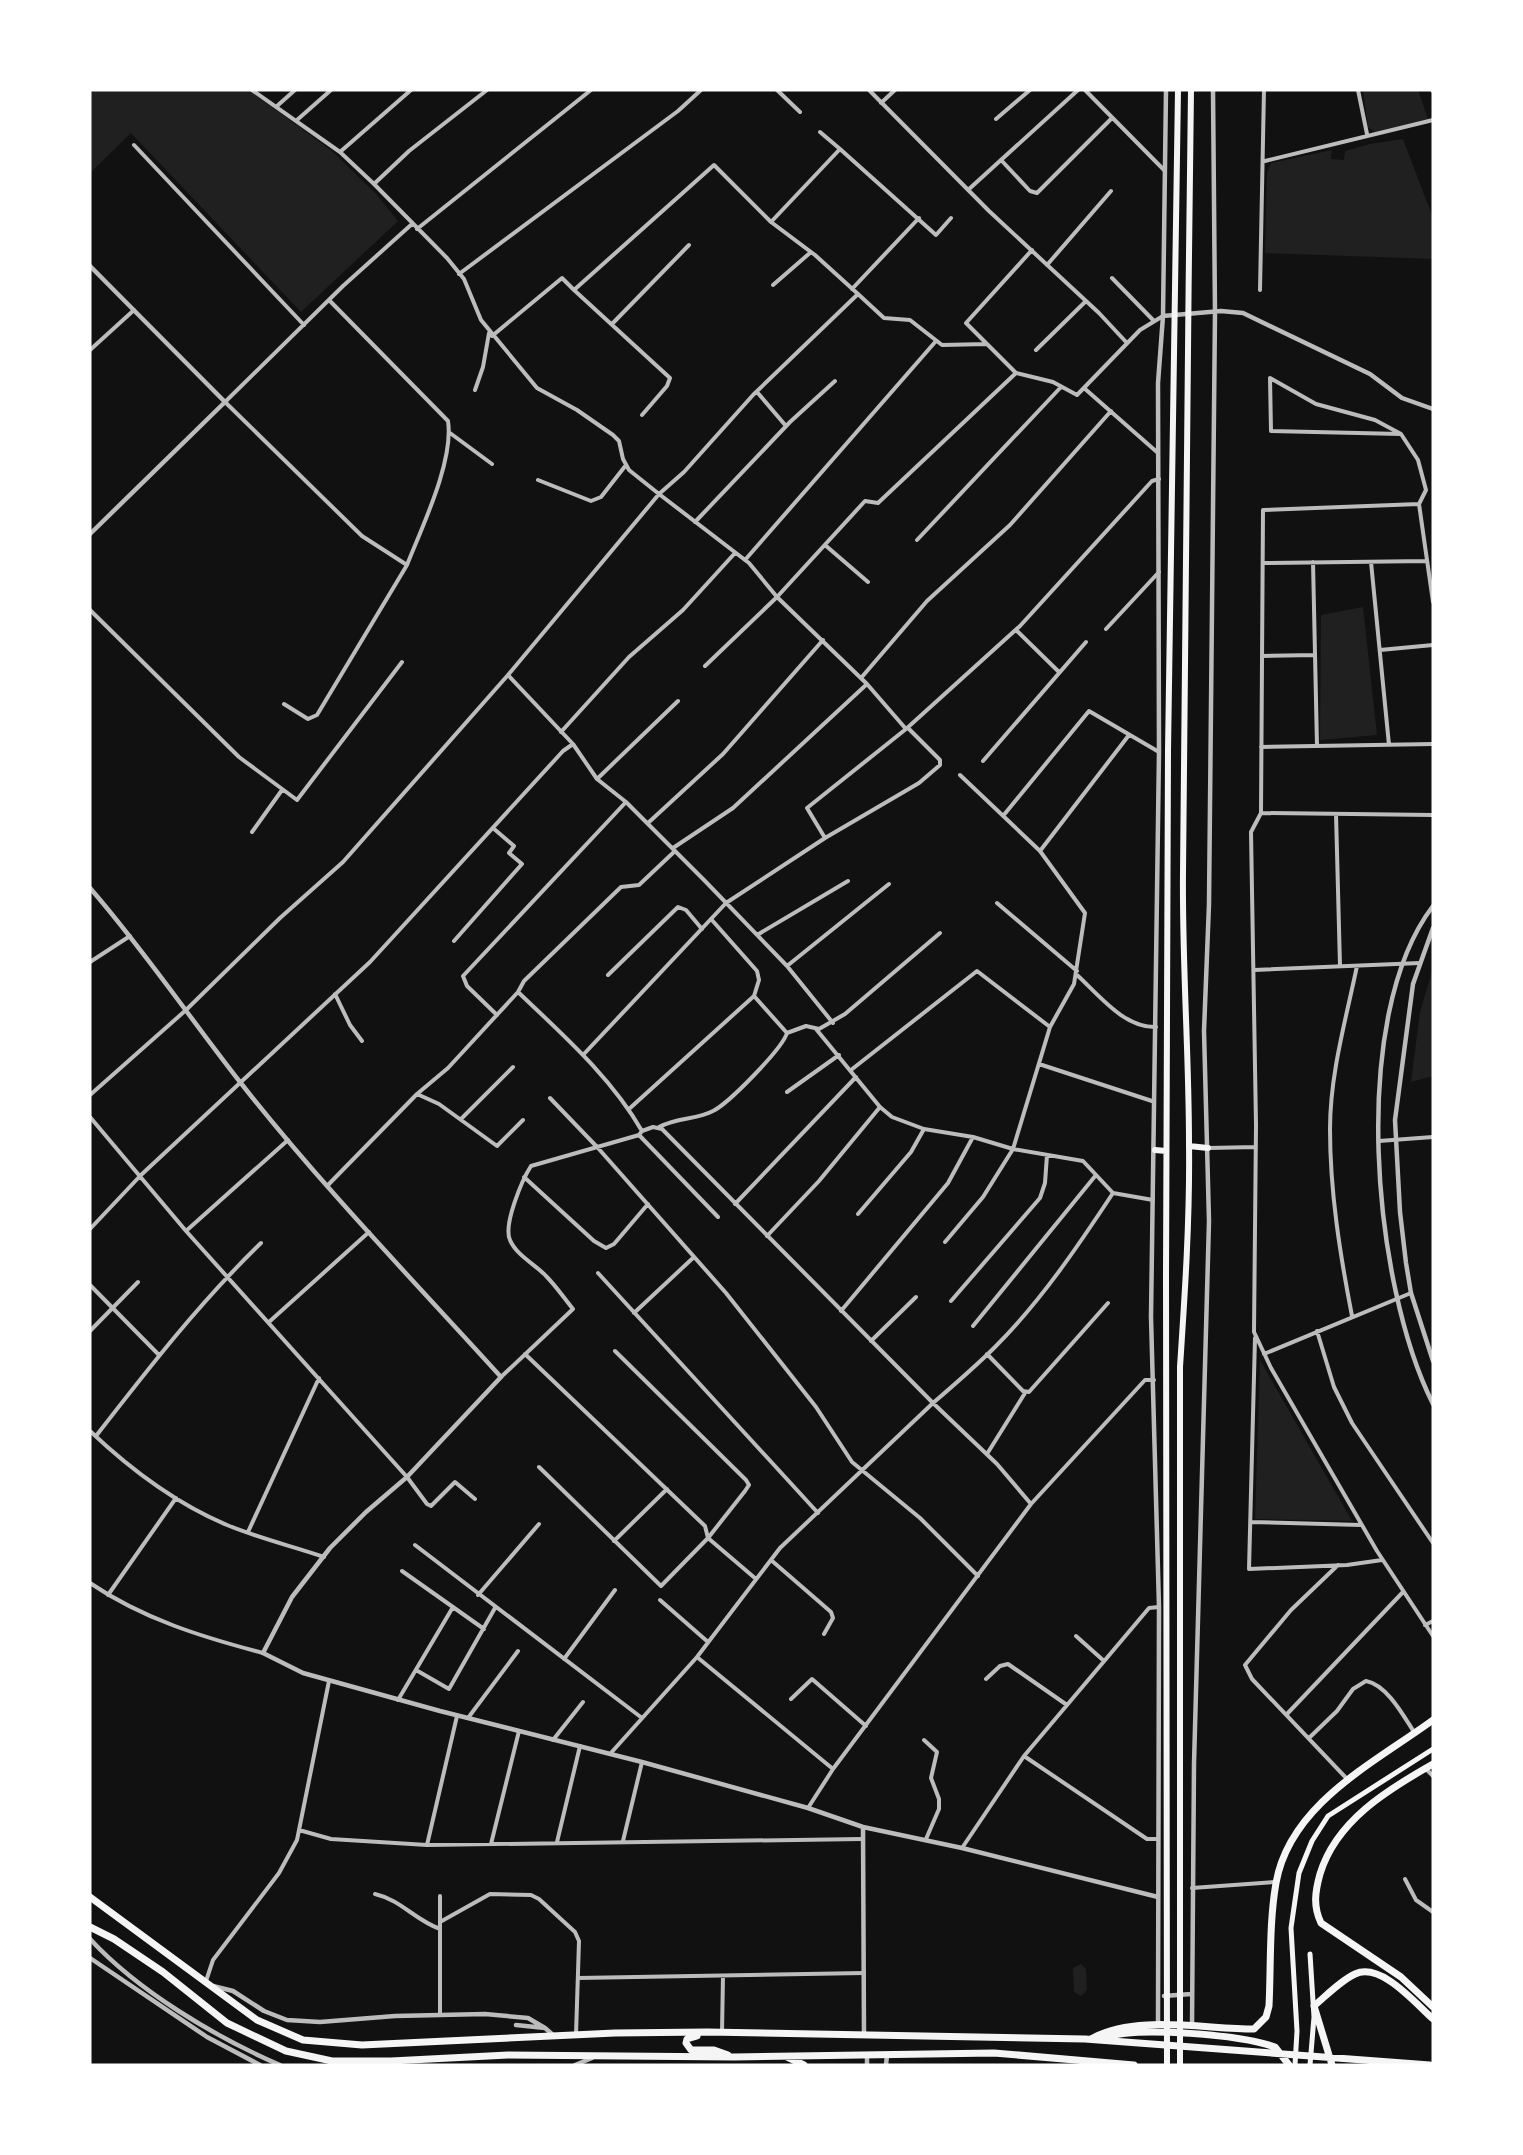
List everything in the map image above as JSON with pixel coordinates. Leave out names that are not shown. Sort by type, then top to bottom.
[{"type":"highway","points":[[1090,2039],[1104,2031],[1129,2025],[1254,2029],[1266,2018],[1276,1882],[1285,1857],[1303,1823],[1332,1792],[1433,1720]]},
{"type":"highway","points":[[1433,1764],[1360,1812],[1334,1842],[1314,1894],[1316,1913],[1321,1923],[1401,1977],[1433,2007]]},
{"type":"highway","points":[[90,1897],[205,1984],[257,2020],[303,2040],[362,2045],[576,2035],[707,2032],[1101,2039],[1430,2065]]},
{"type":"highway","points":[[90,1927],[114,1939],[162,1972],[226,2023],[286,2051],[332,2061],[392,2061],[508,2055],[734,2057],[994,2053],[1134,2065]]},
{"type":"highway","points":[[1332,2065],[1314,2006],[1355,1974],[1367,1972],[1395,1984],[1433,2019]]},
{"type":"highway","points":[[707,2032],[687,2040],[688,2048],[714,2050],[734,2057]]},
{"type":"highway","points":[[1101,2039],[1120,2032],[1237,2038],[1275,2047],[1289,2065]]},
{"type":"highway","points":[[786,2056],[804,2065]]},
{"type":"main road","points":[[1167,2065],[1168,752],[1176,356],[1178,90]]},
{"type":"main road","points":[[1180,2065],[1180,1379],[1186,1279],[1189,1146],[1183,874],[1191,90]]},
{"type":"main road","points":[[1189,1146],[1208,1148]]},
{"type":"main road","points":[[1155,1150],[1167,1151]]},
{"type":"main road","points":[[1295,2065],[1297,2031],[1291,1928],[1299,1873],[1312,1841],[1328,1816],[1433,1749]]},
{"type":"main road","points":[[1310,1953],[1314,2006],[1310,2065]]},
{"type":"street","points":[[252,90],[340,152],[374,184],[459,274],[491,334],[537,388],[577,410],[617,438],[626,465],[636,477],[745,560],[777,597],[823,640],[908,728],[927,744],[940,760],[940,765],[919,783],[825,838],[726,903],[583,1055]]},
{"type":"street","points":[[277,106],[295,90]]},
{"type":"street","points":[[297,120],[331,90]]},
{"type":"street","points":[[340,152],[411,90]]},
{"type":"street","points":[[374,184],[409,151],[487,90]]},
{"type":"street","points":[[417,229],[591,90]]},
{"type":"street","points":[[459,274],[678,111],[701,90]]},
{"type":"street","points":[[777,90],[800,112]]},
{"type":"street","points":[[869,90],[968,190],[1086,301],[1126,343]]},
{"type":"street","points":[[881,103],[896,90]]},
{"type":"street","points":[[996,119],[1030,90]]},
{"type":"street","points":[[968,190],[1078,90]]},
{"type":"street","points":[[1085,90],[1166,171]]},
{"type":"street","points":[[1158,2025],[1159,1607],[1151,1317],[1155,1150],[1152,1101],[1156,1027],[1159,752],[1158,383],[1163,316],[1166,90]]},
{"type":"street","points":[[1192,2027],[1192,1888],[1209,1221],[1204,975],[1209,904],[1215,313],[1213,90]]},
{"type":"street","points":[[1260,290],[1265,160],[1264,90]]},
{"type":"street","points":[[1358,90],[1367,134]]},
{"type":"street","points":[[1000,160],[1030,191],[1037,193],[1112,118]]},
{"type":"street","points":[[1265,160],[1433,120]]},
{"type":"street","points":[[820,132],[936,235],[951,218]]},
{"type":"street","points":[[134,145],[303,325]]},
{"type":"street","points":[[771,222],[840,149]]},
{"type":"street","points":[[574,290],[714,165],[771,222],[812,252],[884,318],[910,320],[942,345],[987,344]]},
{"type":"street","points":[[1047,265],[1111,191]]},
{"type":"street","points":[[852,289],[918,218]]},
{"type":"street","points":[[90,534],[303,325],[412,224]]},
{"type":"street","points":[[612,324],[689,245]]},
{"type":"street","points":[[1032,250],[966,323],[1016,373],[1053,382],[1077,395],[1140,330],[1163,316],[1243,313],[1370,374],[1402,398],[1433,409]]},
{"type":"street","points":[[773,285],[812,252]]},
{"type":"street","points":[[90,266],[362,536],[407,565]]},
{"type":"street","points":[[475,390],[491,334],[562,278],[670,378],[667,386],[642,415]]},
{"type":"street","points":[[1112,278],[1154,321]]},
{"type":"street","points":[[90,1095],[186,1010],[280,918],[343,862],[508,675],[658,494],[684,472],[757,392],[858,294]]},
{"type":"street","points":[[284,704],[308,719],[317,715],[407,565],[439,483],[450,433],[448,421],[329,300]]},
{"type":"street","points":[[1036,350],[1086,301]]},
{"type":"street","points":[[90,350],[134,310]]},
{"type":"street","points":[[745,560],[936,341]]},
{"type":"street","points":[[705,666],[777,597],[865,501],[878,503],[1016,373]]},
{"type":"street","points":[[1401,434],[1271,431],[1270,378],[1316,404],[1375,420],[1401,434],[1418,460],[1426,490],[1419,504],[1433,602]]},
{"type":"street","points":[[695,522],[786,426],[835,381]]},
{"type":"street","points":[[917,540],[1061,387]]},
{"type":"street","points":[[1084,388],[1159,454]]},
{"type":"street","points":[[757,392],[786,426]]},
{"type":"street","points":[[861,678],[927,601],[1010,525],[1111,411]]},
{"type":"street","points":[[450,433],[492,464]]},
{"type":"street","points":[[538,480],[591,501],[601,497],[626,465]]},
{"type":"street","points":[[825,838],[807,808],[908,728],[1016,630],[1152,481],[1159,478]]},
{"type":"street","points":[[1426,490],[1433,489]]},
{"type":"street","points":[[1382,1560],[1338,1565],[1249,1569],[1255,1334],[1256,1147],[1251,832],[1261,813],[1263,510],[1419,504]]},
{"type":"street","points":[[825,545],[868,582]]},
{"type":"street","points":[[561,732],[629,657],[682,610],[735,553]]},
{"type":"street","points":[[1371,561],[1389,745]]},
{"type":"street","points":[[1263,563],[1427,561]]},
{"type":"street","points":[[1313,562],[1317,746]]},
{"type":"street","points":[[1106,629],[1160,571]]},
{"type":"street","points":[[90,610],[239,757],[295,799],[300,798],[402,662]]},
{"type":"street","points":[[1016,630],[1059,672]]},
{"type":"street","points":[[648,823],[723,754],[823,640]]},
{"type":"street","points":[[983,761],[1086,642]]},
{"type":"street","points":[[1380,650],[1433,645]]},
{"type":"street","points":[[1262,656],[1315,656]]},
{"type":"street","points":[[508,675],[561,732],[597,779],[648,823],[787,966],[833,1023]]},
{"type":"street","points":[[328,1185],[417,1094],[448,1068],[518,992],[524,981],[621,887],[639,885],[673,851],[733,808],[867,684]]},
{"type":"street","points":[[597,779],[678,701]]},
{"type":"street","points":[[1003,816],[1088,712],[1094,713],[1159,752]]},
{"type":"street","points":[[1040,851],[1129,735]]},
{"type":"street","points":[[1262,747],[1433,744]]},
{"type":"street","points":[[90,1229],[141,1175],[370,962],[562,752],[571,746]]},
{"type":"street","points":[[945,1242],[983,1197],[1013,1149],[1050,1027],[1068,999],[1077,973],[1085,913],[1040,851],[960,775]]},
{"type":"street","points":[[252,832],[282,790]]},
{"type":"street","points":[[497,1015],[467,986],[463,976],[625,803]]},
{"type":"street","points":[[1261,813],[1433,815]]},
{"type":"street","points":[[1336,814],[1340,966]]},
{"type":"street","points":[[454,941],[522,864],[509,853],[514,846],[493,828]]},
{"type":"street","points":[[757,935],[848,882]]},
{"type":"street","points":[[787,966],[889,884]]},
{"type":"street","points":[[90,888],[130,935],[241,1083],[328,1185],[501,1377]]},
{"type":"street","points":[[997,903],[1128,1020],[1142,1027],[1156,1027]]},
{"type":"street","points":[[1433,906],[1413,937],[1401,964],[1379,1083],[1381,1192],[1397,1298],[1411,1348],[1433,1404]]},
{"type":"street","points":[[608,975],[678,907],[686,910],[702,929]]},
{"type":"street","points":[[629,1109],[754,996],[759,980],[757,971],[713,917]]},
{"type":"street","points":[[1433,928],[1413,984],[1395,1120],[1400,1212],[1411,1293],[1433,1361]]},
{"type":"street","points":[[263,1653],[292,1598],[324,1557],[366,1512],[406,1477],[501,1377],[573,1309],[547,1277],[514,1248],[509,1239],[510,1221],[524,1177],[531,1166],[598,1148],[676,1119],[708,1113],[721,1106],[782,1046],[787,1033],[806,1026],[817,1029],[833,1023],[940,933]]},
{"type":"street","points":[[90,962],[130,935]]},
{"type":"street","points":[[1254,970],[1420,963]]},
{"type":"street","points":[[1352,1316],[1334,1200],[1330,1127],[1338,1053],[1357,966]]},
{"type":"street","points":[[853,1068],[977,971],[1050,1027]]},
{"type":"street","points":[[518,992],[583,1055],[629,1109],[640,1133],[718,1217]]},
{"type":"street","points":[[335,994],[350,1025],[362,1041]]},
{"type":"street","points":[[754,996],[787,1033]]},
{"type":"street","points":[[817,1029],[853,1068],[856,1077],[880,1107],[892,1117],[924,1129],[974,1137],[1013,1149],[1083,1161],[1113,1193],[1153,1200]]},
{"type":"street","points":[[787,1092],[839,1055]]},
{"type":"street","points":[[1039,1064],[1152,1101]]},
{"type":"street","points":[[460,1119],[513,1067]]},
{"type":"street","points":[[735,1204],[856,1077]]},
{"type":"street","points":[[417,1094],[460,1119],[497,1146],[523,1120]]},
{"type":"street","points":[[550,1098],[598,1148],[694,1257],[809,1398],[852,1462],[920,1518],[978,1576]]},
{"type":"street","points":[[767,1236],[819,1181],[880,1107]]},
{"type":"street","points":[[90,1117],[186,1231],[406,1477],[411,1487],[431,1506],[455,1482],[475,1499]]},
{"type":"street","points":[[659,1127],[933,1403],[987,1454],[1031,1504]]},
{"type":"street","points":[[858,1215],[911,1152],[924,1129]]},
{"type":"street","points":[[841,1311],[948,1183],[974,1137]]},
{"type":"street","points":[[1379,1141],[1433,1137]]},
{"type":"street","points":[[186,1231],[289,1139]]},
{"type":"street","points":[[1208,1148],[1256,1147]]},
{"type":"street","points":[[951,1301],[1040,1198],[1045,1183],[1047,1155]]},
{"type":"street","points":[[974,1326],[1096,1175]]},
{"type":"street","points":[[524,1177],[594,1241],[606,1248],[614,1244],[648,1204]]},
{"type":"street","points":[[610,1754],[697,1657],[780,1548],[987,1354],[1069,1259],[1113,1193]]},
{"type":"street","points":[[269,1322],[369,1231]]},
{"type":"street","points":[[96,1436],[159,1355],[227,1276],[261,1243]]},
{"type":"street","points":[[634,1313],[694,1257]]},
{"type":"street","points":[[598,1274],[818,1513]]},
{"type":"street","points":[[90,1331],[138,1282]]},
{"type":"street","points":[[90,1285],[159,1355]]},
{"type":"street","points":[[1264,1354],[1411,1293]]},
{"type":"street","points":[[872,1341],[916,1297]]},
{"type":"street","points":[[987,1454],[1025,1393],[1031,1390],[1108,1303]]},
{"type":"street","points":[[1317,1331],[1334,1387],[1352,1424],[1433,1543]]},
{"type":"street","points":[[1255,1334],[1264,1354],[1382,1560],[1433,1636]]},
{"type":"street","points":[[539,1467],[661,1586],[708,1538],[749,1485],[615,1351]]},
{"type":"street","points":[[525,1354],[705,1526],[708,1538],[756,1579]]},
{"type":"street","points":[[987,1354],[1025,1393]]},
{"type":"street","points":[[248,1532],[319,1378]]},
{"type":"street","points":[[808,1808],[833,1769],[1031,1504],[1145,1380],[1154,1380]]},
{"type":"street","points":[[90,1431],[129,1465],[176,1497],[218,1521],[324,1557]]},
{"type":"street","points":[[614,1541],[667,1489]]},
{"type":"street","points":[[108,1595],[176,1497]]},
{"type":"street","points":[[1251,1522],[1362,1525]]},
{"type":"street","points":[[478,1595],[538,1524]]},
{"type":"street","points":[[415,1545],[642,1718]]},
{"type":"street","points":[[771,1560],[831,1612],[833,1618],[824,1634]]},
{"type":"street","points":[[1338,1565],[1291,1610],[1245,1665],[1252,1680],[1348,1780]]},
{"type":"street","points":[[402,1571],[484,1629]]},
{"type":"street","points":[[90,1583],[132,1610],[174,1626],[263,1653],[303,1673],[329,1681],[457,1716],[642,1762],[808,1808],[863,1827],[926,1839],[1158,1898]]},
{"type":"street","points":[[564,1659],[615,1590]]},
{"type":"street","points":[[1287,1714],[1403,1592]]},
{"type":"street","points":[[660,1600],[708,1642]]},
{"type":"street","points":[[398,1700],[453,1607]]},
{"type":"street","points":[[962,1848],[1024,1756],[1149,1608],[1159,1607]]},
{"type":"street","points":[[416,1670],[448,1689],[495,1608]]},
{"type":"street","points":[[1425,1625],[1433,1621]]},
{"type":"street","points":[[1076,1636],[1104,1661]]},
{"type":"street","points":[[468,1718],[518,1651]]},
{"type":"street","points":[[697,1657],[833,1769]]},
{"type":"street","points":[[987,1679],[1000,1666],[1008,1664],[1067,1705]]},
{"type":"street","points":[[791,1699],[812,1679],[866,1725]]},
{"type":"street","points":[[329,1681],[299,1830],[287,1861],[213,1960],[205,1984],[233,1991],[264,2011],[287,2020],[320,2022],[484,2014],[528,2018],[545,2028],[554,2037]]},
{"type":"street","points":[[1309,1738],[1337,1711],[1353,1689],[1365,1681],[1372,1682],[1383,1692],[1415,1733]]},
{"type":"street","points":[[553,1740],[583,1702]]},
{"type":"street","points":[[427,1845],[457,1716]]},
{"type":"street","points":[[491,1844],[519,1731]]},
{"type":"street","points":[[924,1740],[937,1752],[931,1778],[939,1804],[926,1839]]},
{"type":"street","points":[[557,1842],[580,1746]]},
{"type":"street","points":[[1024,1756],[1147,1839],[1157,1839]]},
{"type":"street","points":[[623,1841],[642,1762]]},
{"type":"street","points":[[1425,1768],[1433,1776]]},
{"type":"street","points":[[863,1827],[864,2035]]},
{"type":"street","points":[[299,1830],[331,1839],[427,1845],[862,1839]]},
{"type":"street","points":[[1405,1879],[1416,1900],[1433,1912]]},
{"type":"street","points":[[1192,1888],[1276,1882]]},
{"type":"street","points":[[375,1894],[396,1900],[420,1920],[440,1929]]},
{"type":"street","points":[[440,1922],[490,1894],[533,1896],[577,1936],[576,2035]]},
{"type":"street","points":[[440,1896],[440,2015]]},
{"type":"street","points":[[90,1939],[108,1959],[217,2035],[280,2065]]},
{"type":"street","points":[[90,1958],[207,2037],[260,2065]]},
{"type":"street","points":[[578,1978],[864,1973]]},
{"type":"street","points":[[722,2033],[723,1976]]},
{"type":"street","points":[[1158,1996],[1191,1994]]},
{"type":"street","points":[[516,2025],[545,2028]]},
{"type":"street","points":[[886,2065],[887,2055]]},
{"type":"street","points":[[867,2056],[867,2065]]},
{"type":"street","points":[[574,2065],[594,2057]]},
{"type":"shaded area","points":[[90,90],[249,90],[332,151],[376,194],[398,221],[301,312],[131,133],[90,173]]},
{"type":"shaded area","points":[[1363,90],[1418,90],[1428,119],[1375,132],[1368,127]]},
{"type":"shaded area","points":[[1403,139],[1433,218],[1433,259],[1265,253],[1267,173],[1271,163],[1332,150],[1331,159],[1344,160],[1345,151]]},
{"type":"shaded area","points":[[1363,607],[1377,735],[1320,740],[1321,615]]},
{"type":"shaded area","points":[[1433,968],[1433,1076],[1411,1082],[1420,1012]]},
{"type":"shaded area","points":[[1260,1360],[1352,1521],[1255,1519]]},
{"type":"shaded area","points":[[1081,1964],[1086,1969],[1087,1990],[1081,1996],[1074,1992],[1073,1968]]}]
